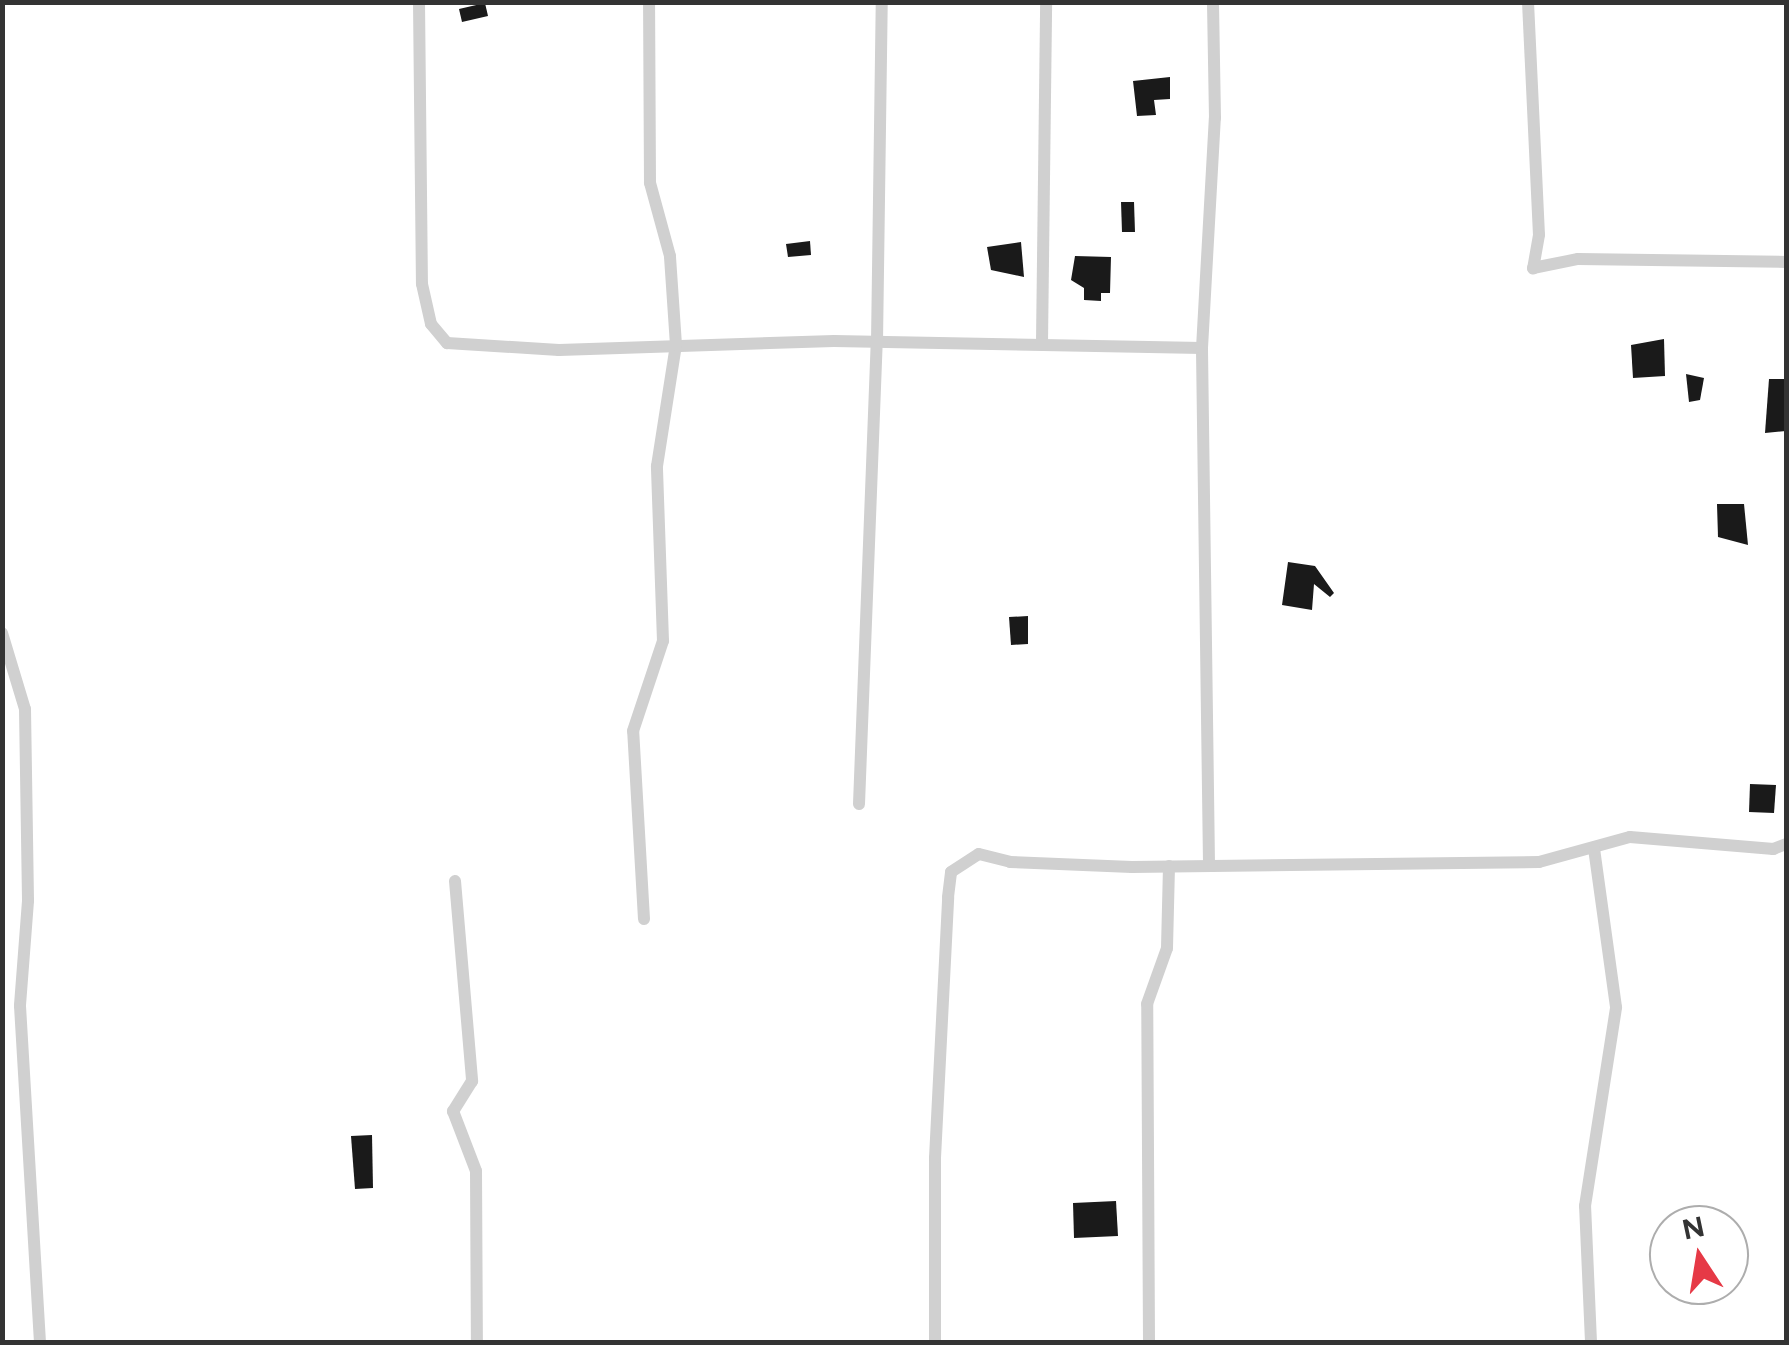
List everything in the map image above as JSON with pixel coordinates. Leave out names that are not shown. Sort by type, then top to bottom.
[{"type":"street","points":[[419,2],[422,284],[431,324],[447,343],[480,348],[1042,342],[1202,348]]},
{"type":"street","points":[[644,918],[632,731],[663,642],[657,466],[676,345],[670,256],[650,183],[649,2]]},
{"type":"street","points":[[859,804],[878,342],[882,2]]},
{"type":"street","points":[[1042,342],[1046,2]]},
{"type":"street","points":[[1209,864],[1202,348],[1215,118],[1213,2]]},
{"type":"street","points":[[1528,2],[1539,235],[1534,268],[1578,259],[1786,262]]},
{"type":"street","points":[[2,632],[24,688],[28,901],[20,1006],[40,1342]]},
{"type":"street","points":[[936,1342],[937,1101],[951,872],[979,854],[1010,862],[1169,866],[1539,862],[1630,837],[1773,849],[1786,844]]},
{"type":"street","points":[[1590,1342],[1585,1206],[1616,1007],[1594,848]]},
{"type":"street","points":[[1150,1342],[1146,1039],[1150,990],[1167,948],[1169,866]]},
{"type":"street","points":[[455,881],[472,1081],[453,1111],[476,1171],[477,1342]]},
{"type":"building","points":[[485,3],[488,16],[462,22],[459,9]]},
{"type":"building","points":[[1170,77],[1170,99],[1154,100],[1156,115],[1137,116],[1133,81]]},
{"type":"building","points":[[1121,202],[1134,202],[1135,232],[1122,232]]},
{"type":"building","points":[[810,241],[811,255],[788,257],[786,244]]},
{"type":"building","points":[[1021,242],[1024,277],[991,270],[987,247]]},
{"type":"building","points":[[1075,256],[1111,257],[1110,293],[1101,293],[1101,301],[1084,300],[1084,288],[1071,280]]},
{"type":"building","points":[[1664,339],[1665,376],[1633,378],[1631,345]]},
{"type":"building","points":[[1686,374],[1704,378],[1700,400],[1689,402]]},
{"type":"building","points":[[1769,379],[1786,379],[1786,431],[1765,433]]},
{"type":"building","points":[[1717,504],[1744,504],[1748,545],[1718,537]]},
{"type":"building","points":[[1288,562],[1315,566],[1334,593],[1330,597],[1314,584],[1312,610],[1282,605]]},
{"type":"building","points":[[1028,616],[1028,644],[1011,645],[1009,617]]},
{"type":"building","points":[[1750,784],[1776,785],[1774,813],[1749,812]]},
{"type":"building","points":[[372,1135],[373,1188],[355,1189],[351,1136]]},
{"type":"building","points":[[1116,1201],[1118,1236],[1074,1238],[1073,1203]]}]
